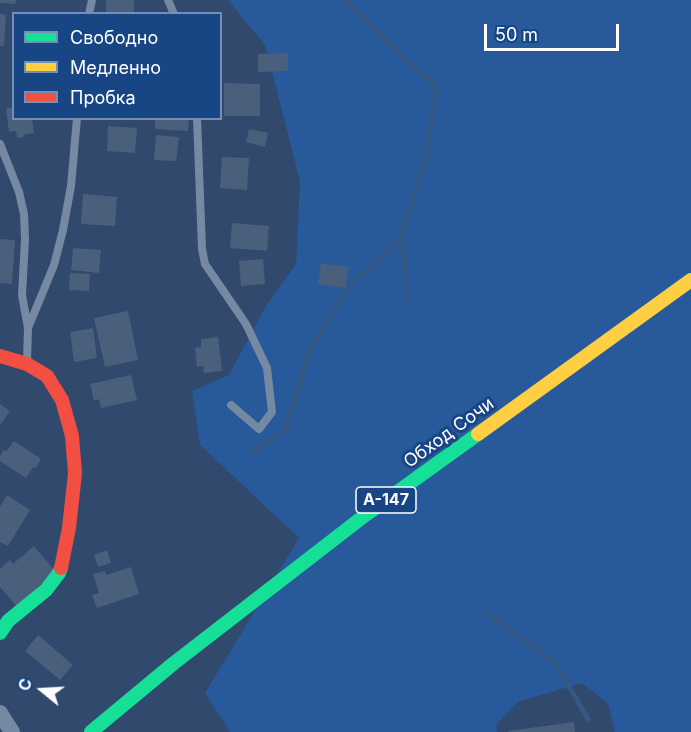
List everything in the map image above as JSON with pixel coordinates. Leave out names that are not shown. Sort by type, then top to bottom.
[{"type":"main road","name":"Обход Сочи","points":[[91,732],[174,663],[364,516],[691,280]]},
{"type":"main road","points":[[0,356],[27,364],[47,376],[62,400],[72,436],[75,473],[69,528],[58,573],[46,590],[8,621],[0,633]]},
{"type":"street","points":[[0,712],[12,732]]},
{"type":"lane","points":[[28,328],[54,265],[63,230],[77,120]]},
{"type":"lane","points":[[197,120],[202,249],[205,264],[246,324],[267,368],[272,412],[259,429],[231,405]]},
{"type":"lane","points":[[0,144],[19,192],[24,214],[22,295],[28,328],[27,364]]},
{"type":"shaded area","points":[[228,0],[691,0],[691,732],[615,732],[608,704],[582,683],[518,702],[496,725],[497,732],[230,732],[205,693],[299,538],[200,445],[192,391],[229,375],[267,304],[296,264],[300,181],[265,45]]},
{"type":"building","points":[[0,0],[16,0],[15,4],[0,3]]},
{"type":"building","points":[[106,0],[134,0],[134,12],[106,12]]},
{"type":"building","points":[[0,14],[6,15],[4,46],[0,46]]},
{"type":"building","points":[[288,53],[288,71],[258,72],[258,54]]},
{"type":"building","points":[[224,83],[260,84],[260,116],[224,116]]},
{"type":"building","points":[[12,107],[12,120],[32,120],[34,133],[17,138],[16,131],[9,132],[6,108]]},
{"type":"building","points":[[155,120],[189,120],[188,131],[155,129]]},
{"type":"building","points":[[108,126],[137,128],[135,153],[107,151]]},
{"type":"building","points":[[249,129],[268,133],[265,147],[246,142]]},
{"type":"building","points":[[156,135],[179,137],[176,161],[154,160]]},
{"type":"building","points":[[222,157],[249,158],[247,190],[220,188]]},
{"type":"building","points":[[83,194],[117,197],[115,226],[81,224]]},
{"type":"building","points":[[232,223],[269,226],[267,251],[230,248]]},
{"type":"building","points":[[0,239],[15,240],[12,284],[0,283]]},
{"type":"building","points":[[73,248],[101,250],[99,273],[71,270]]},
{"type":"building","points":[[263,259],[265,284],[241,286],[239,261]]},
{"type":"building","points":[[321,263],[348,267],[346,288],[318,284]]},
{"type":"building","points":[[70,273],[90,274],[89,291],[69,290]]},
{"type":"building","points":[[128,311],[138,360],[105,367],[94,318]]},
{"type":"building","points":[[93,328],[97,358],[74,362],[70,332]]},
{"type":"building","points":[[218,337],[222,371],[204,373],[203,366],[197,367],[195,348],[201,347],[201,339]]},
{"type":"building","points":[[131,375],[137,400],[101,408],[99,399],[94,401],[90,384]]},
{"type":"building","points":[[0,404],[10,411],[0,425]]},
{"type":"building","points":[[14,441],[41,459],[26,478],[0,461],[4,450],[6,452]]},
{"type":"building","points":[[7,495],[30,510],[8,546],[0,542],[0,507]]},
{"type":"building","points":[[34,546],[55,571],[17,607],[0,587],[0,569],[10,560],[13,564]]},
{"type":"building","points":[[107,550],[111,563],[98,567],[94,555]]},
{"type":"building","points":[[131,567],[139,594],[97,608],[92,595],[99,593],[93,574],[105,571],[106,575]]},
{"type":"building","points":[[38,635],[73,665],[60,680],[25,651]]},
{"type":"building","points":[[574,722],[575,732],[508,732],[508,731]]},
{"type":"waterway","points":[[346,0],[437,87],[424,164],[402,235],[407,299]]},
{"type":"waterway","points":[[252,453],[285,430],[312,345],[350,286],[402,235]]},
{"type":"waterway","points":[[484,611],[556,664],[588,719]]},
{"type":"traffic: fast","points":[[91,732],[174,663],[364,516],[478,434]]},
{"type":"traffic: fast","points":[[0,633],[8,621],[46,590],[61,568]]},
{"type":"traffic: slow","points":[[478,434],[691,280]]},
{"type":"traffic: jam","points":[[0,356],[27,364],[47,376],[62,400],[72,436],[75,473],[69,528],[61,568]]}]
